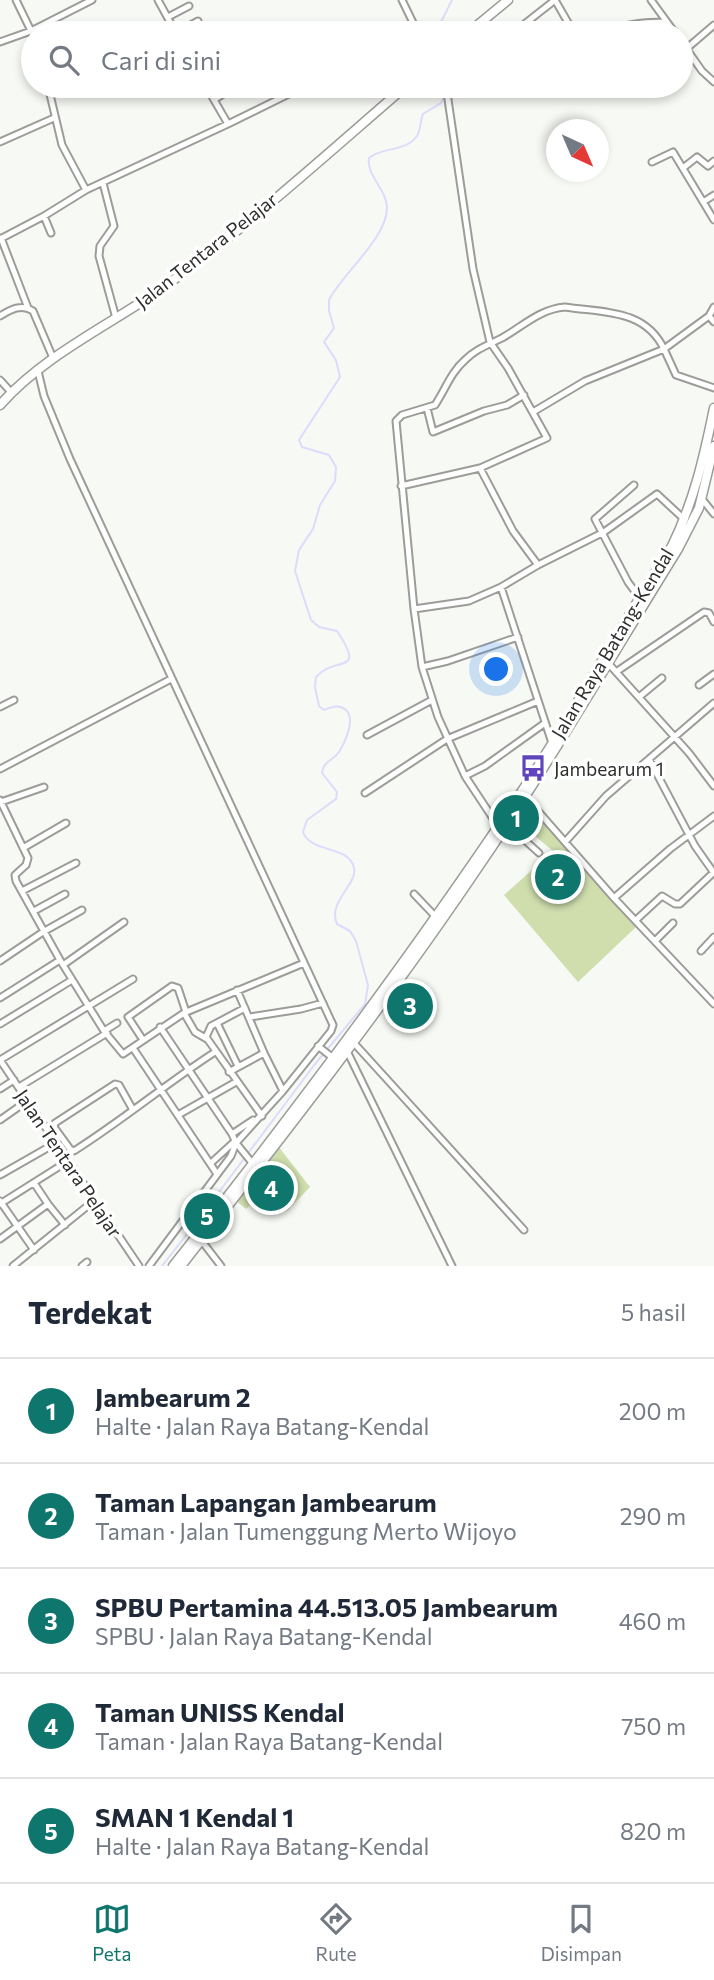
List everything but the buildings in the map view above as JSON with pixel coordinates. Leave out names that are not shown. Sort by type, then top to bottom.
[{"type":"highway","points":[[483,21],[508,0]]},
{"type":"highway","name":"Jalan Tentara Pelajar","points":[[0,405],[11,392],[37,371],[191,266],[259,212],[392,98]]},
{"type":"highway","name":"Jalan Raya Batang-Kendal","points":[[181,1266],[199,1233],[250,1160],[524,799],[685,520],[693,498],[714,408]]},
{"type":"highway","name":"Jalan Raya Batang-Kendal","points":[[173,1266],[347,1051],[503,825],[552,743],[608,663],[678,550],[702,499],[714,446]]},
{"type":"street","points":[[16,0],[26,21]]},
{"type":"street","points":[[54,21],[92,0]]},
{"type":"street","points":[[402,0],[412,21]]},
{"type":"street","points":[[528,21],[555,0],[567,21]]},
{"type":"street","points":[[160,1],[170,21]]},
{"type":"street","points":[[655,1],[666,21]]},
{"type":"street","points":[[168,17],[189,6]]},
{"type":"street","points":[[693,43],[714,25]]},
{"type":"street","points":[[0,41],[21,36]]},
{"type":"street","points":[[693,59],[714,82]]},
{"type":"street","points":[[50,98],[62,145],[86,190]]},
{"type":"street","points":[[217,98],[214,100],[228,124]]},
{"type":"street","points":[[54,360],[37,315],[28,308],[0,239],[86,190],[281,98]]},
{"type":"street","points":[[401,486],[481,468],[546,440],[547,436],[489,342],[473,270],[454,149],[449,98]]},
{"type":"street","points":[[0,142],[54,118]]},
{"type":"street","points":[[652,162],[673,152],[714,220]]},
{"type":"street","points":[[683,168],[696,157],[708,166],[714,161]]},
{"type":"street","points":[[103,183],[114,226],[100,246],[99,256],[116,318]]},
{"type":"street","points":[[703,202],[714,195]]},
{"type":"street","points":[[44,216],[51,233]]},
{"type":"street","points":[[539,853],[503,825],[465,776],[432,700],[422,667],[414,608],[396,421],[401,415],[435,405],[452,374],[464,360],[489,342],[499,339],[542,313],[565,307],[638,319],[656,334],[676,375],[714,388]]},
{"type":"street","points":[[533,412],[585,381],[664,349],[712,319],[714,307]]},
{"type":"street","points":[[0,316],[15,308],[28,308]]},
{"type":"street","points":[[37,371],[44,396],[70,459],[333,1028],[283,1091],[236,1142],[211,1163]]},
{"type":"street","points":[[1,382],[11,392]]},
{"type":"street","points":[[427,408],[433,432],[484,411],[507,405],[524,396]]},
{"type":"street","points":[[481,468],[513,531],[538,565]]},
{"type":"street","points":[[634,485],[596,517],[628,582],[639,597]]},
{"type":"street","points":[[414,608],[469,601],[501,587],[604,532],[657,494],[685,520]]},
{"type":"street","points":[[702,499],[714,514]]},
{"type":"street","points":[[501,587],[552,743]]},
{"type":"street","points":[[616,672],[704,612],[709,613],[714,622]]},
{"type":"street","points":[[422,667],[448,661],[517,636]]},
{"type":"street","points":[[608,663],[703,770],[714,786]]},
{"type":"street","points":[[699,685],[714,674]]},
{"type":"street","points":[[639,697],[662,678]]},
{"type":"street","points":[[0,769],[171,679]]},
{"type":"street","points":[[0,708],[14,699]]},
{"type":"street","points":[[366,735],[432,700]]},
{"type":"street","points":[[365,793],[447,739],[538,701]]},
{"type":"street","points":[[565,842],[606,796],[714,703]]},
{"type":"street","points":[[465,776],[485,766],[545,723]]},
{"type":"street","points":[[636,920],[662,896],[679,905],[714,873],[689,835],[649,759]]},
{"type":"street","points":[[44,787],[1,801],[28,862],[17,872],[15,878],[72,980],[121,1052],[126,1053],[134,1048],[160,1027],[185,1012],[304,963]]},
{"type":"street","points":[[524,799],[714,1004]]},
{"type":"street","points":[[614,898],[714,817]]},
{"type":"street","points":[[23,848],[66,823]]},
{"type":"street","points":[[22,891],[76,863]]},
{"type":"street","points":[[34,911],[65,894]]},
{"type":"street","points":[[414,894],[436,916]]},
{"type":"street","points":[[0,961],[82,910]]},
{"type":"street","points":[[0,998],[124,922]]},
{"type":"street","points":[[656,940],[673,923]]},
{"type":"street","points":[[701,951],[713,939]]},
{"type":"street","points":[[0,1060],[133,978]]},
{"type":"street","points":[[0,1024],[72,980]]},
{"type":"street","points":[[143,1040],[128,1017],[172,986],[178,988],[185,1012],[195,1032],[206,1037],[260,1116]]},
{"type":"street","points":[[237,990],[283,1091]]},
{"type":"street","points":[[250,1017],[323,1003]]},
{"type":"street","points":[[206,1037],[209,1028],[245,1009]]},
{"type":"street","points":[[19,1087],[117,1023]]},
{"type":"street","points":[[217,1023],[238,1066]]},
{"type":"street","points":[[160,1027],[250,1160]]},
{"type":"street","points":[[353,1042],[524,1230]]},
{"type":"street","points":[[319,1047],[330,1056]]},
{"type":"street","points":[[134,1048],[217,1174]]},
{"type":"street","points":[[347,1051],[452,1266]]},
{"type":"street","points":[[134,1110],[119,1085],[115,1084],[55,1123],[54,1127],[74,1151],[134,1110],[160,1088],[215,1052]]},
{"type":"street","points":[[229,1072],[264,1053]]},
{"type":"street","name":"Jalan Tentara Pelajar","points":[[0,1060],[139,1266]]},
{"type":"street","points":[[0,1089],[14,1080]]},
{"type":"street","points":[[178,1115],[236,1083]]},
{"type":"street","points":[[0,1120],[27,1101]]},
{"type":"street","points":[[232,1134],[260,1116]]},
{"type":"street","points":[[149,1266],[186,1221],[231,1156],[236,1142]]},
{"type":"street","points":[[0,1175],[56,1143]]},
{"type":"street","points":[[34,1250],[0,1203],[68,1161]]},
{"type":"street","points":[[34,1182],[65,1225]]},
{"type":"street","points":[[13,1266],[94,1200]]},
{"type":"street","points":[[0,1238],[48,1204]]},
{"type":"street","points":[[186,1221],[199,1233],[221,1266]]},
{"type":"green space","points":[[528,804],[636,927],[578,982],[504,895],[553,851],[517,821]]},
{"type":"green space","points":[[278,1146],[310,1187],[287,1211],[265,1192],[246,1209],[235,1200]]},
{"type":"waterway","points":[[441,21],[452,0]]},
{"type":"waterway","points":[[195,1224],[315,1064],[365,1004],[368,985],[356,941],[350,931],[337,924],[335,916],[339,901],[352,880],[354,868],[345,856],[314,844],[303,832],[307,820],[336,799],[337,792],[322,773],[324,766],[341,748],[350,719],[349,714],[341,707],[324,710],[319,706],[316,677],[345,663],[349,660],[349,654],[337,631],[319,627],[311,620],[295,571],[299,550],[313,529],[320,505],[335,481],[336,467],[329,455],[302,447],[299,440],[340,377],[336,360],[324,342],[334,328],[329,300],[372,243],[385,220],[386,201],[371,170],[369,158],[412,141],[417,136],[423,114],[441,103],[443,98]]},
{"type":"waterway","points":[[162,1266],[191,1229]]},
{"type":"place","name":"Jambearum 1","points":[[533,768]]},
{"type":"place","name":"Jambearum 2","points":[[516,818]]},
{"type":"place","name":"Taman Lapangan Jambearum","points":[[558,877]]},
{"type":"place","name":"SPBU Pertamina 44.513.05 Jambearum","points":[[410,1006]]},
{"type":"place","name":"Taman UNISS Kendal","points":[[271,1188]]},
{"type":"place","name":"SMAN 1 Kendal 1","points":[[207,1216]]}]
